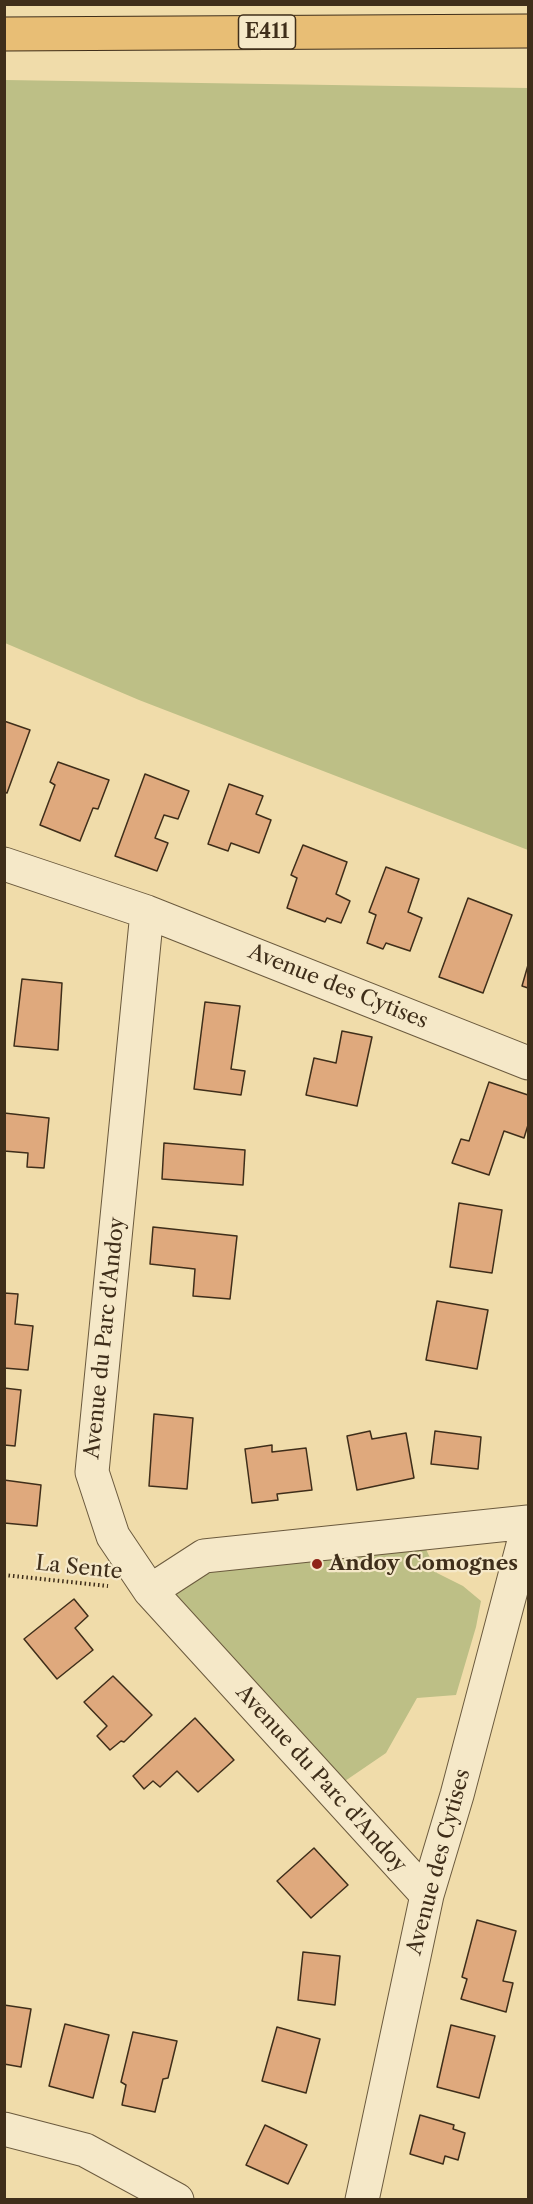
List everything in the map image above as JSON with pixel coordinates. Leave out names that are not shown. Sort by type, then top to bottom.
[{"type":"highway","name":"E411","points":[[4,34],[528,31]]},
{"type":"street","name":"Avenue des Cytises","points":[[4,864],[147,912],[528,1063]]},
{"type":"street","name":"Avenue du Parc d'Andoy","points":[[147,912],[92,1472],[114,1536],[150,1591],[427,1895]]},
{"type":"street","points":[[150,1591],[204,1556],[528,1522]]},
{"type":"street","name":"Avenue des Cytises","points":[[362,2199],[427,1895],[458,1795],[528,1526]]},
{"type":"street","points":[[4,2129],[85,2150],[177,2199]]},
{"type":"path","name":"La Sente","points":[[4,1575],[150,1591]]},
{"type":"green space","points":[[5,80],[528,88],[528,850],[139,700],[5,643]]},
{"type":"green space","points":[[425,1547],[437,1573],[463,1586],[481,1601],[476,1627],[456,1695],[417,1698],[386,1753],[345,1781],[166,1593],[206,1568]]},
{"type":"building","points":[[4,721],[30,730],[7,793],[4,792]]},
{"type":"building","points":[[58,762],[109,780],[98,809],[93,808],[80,841],[40,825],[55,785],[50,782]]},
{"type":"building","points":[[145,774],[189,791],[178,819],[164,815],[155,838],[168,843],[157,871],[115,856]]},
{"type":"building","points":[[229,784],[263,796],[256,814],[271,820],[259,853],[231,843],[228,851],[208,844]]},
{"type":"building","points":[[303,845],[347,862],[336,894],[350,901],[341,923],[327,918],[325,922],[287,908],[297,878],[291,875]]},
{"type":"building","points":[[386,867],[419,879],[408,912],[422,918],[410,951],[386,943],[383,949],[367,943],[376,915],[369,912]]},
{"type":"building","points":[[468,898],[512,915],[483,993],[439,977]]},
{"type":"building","points":[[528,965],[528,988],[522,986]]},
{"type":"building","points":[[22,979],[62,983],[58,1050],[14,1046]]},
{"type":"building","points":[[205,1002],[240,1006],[231,1069],[245,1071],[241,1095],[194,1089]]},
{"type":"building","points":[[342,1031],[372,1037],[357,1106],[306,1095],[314,1058],[336,1063]]},
{"type":"building","points":[[489,1082],[528,1095],[528,1125],[524,1138],[504,1131],[489,1175],[452,1163],[461,1139],[469,1141]]},
{"type":"building","points":[[4,1113],[49,1118],[44,1168],[27,1167],[28,1153],[4,1151]]},
{"type":"building","points":[[164,1143],[245,1150],[243,1185],[162,1179]]},
{"type":"building","points":[[459,1203],[502,1210],[492,1273],[450,1267]]},
{"type":"building","points":[[153,1227],[237,1236],[230,1299],[193,1296],[195,1269],[150,1264]]},
{"type":"building","points":[[4,1293],[18,1294],[15,1324],[33,1326],[28,1370],[4,1368]]},
{"type":"building","points":[[437,1301],[488,1310],[477,1369],[426,1360]]},
{"type":"building","points":[[4,1388],[21,1390],[15,1446],[4,1445]]},
{"type":"building","points":[[154,1414],[193,1418],[187,1489],[149,1486]]},
{"type":"building","points":[[370,1431],[372,1439],[406,1433],[414,1478],[357,1490],[347,1436]]},
{"type":"building","points":[[435,1431],[481,1437],[478,1469],[431,1464]]},
{"type":"building","points":[[272,1445],[272,1452],[306,1448],[312,1490],[277,1494],[278,1500],[252,1503],[245,1449]]},
{"type":"building","points":[[4,1480],[41,1485],[37,1526],[4,1523]]},
{"type":"building","points":[[74,1599],[88,1616],[75,1628],[93,1650],[57,1679],[24,1639]]},
{"type":"building","points":[[113,1676],[152,1715],[124,1742],[121,1741],[110,1750],[97,1736],[107,1726],[84,1702]]},
{"type":"building","points":[[195,1718],[234,1760],[198,1792],[177,1771],[160,1787],[153,1781],[144,1789],[133,1776]]},
{"type":"building","points":[[314,1848],[348,1885],[311,1918],[277,1881]]},
{"type":"building","points":[[477,1920],[516,1931],[503,1981],[513,1983],[506,2012],[461,1999],[467,1979],[462,1977]]},
{"type":"building","points":[[303,1952],[340,1956],[335,2005],[298,2000]]},
{"type":"building","points":[[4,2005],[31,2009],[21,2067],[4,2064]]},
{"type":"building","points":[[65,2024],[109,2035],[93,2098],[49,2086]]},
{"type":"building","points":[[451,2025],[495,2036],[479,2098],[437,2087]]},
{"type":"building","points":[[277,2027],[320,2039],[306,2093],[262,2081]]},
{"type":"building","points":[[133,2032],[177,2041],[168,2078],[163,2079],[155,2112],[122,2105],[126,2085],[121,2082]]},
{"type":"building","points":[[420,2115],[454,2125],[453,2129],[465,2133],[458,2160],[445,2156],[443,2164],[410,2154]]},
{"type":"building","points":[[265,2125],[307,2145],[288,2184],[246,2165]]},
{"type":"place","name":"Andoy Comognes","points":[[317,1564]]}]
